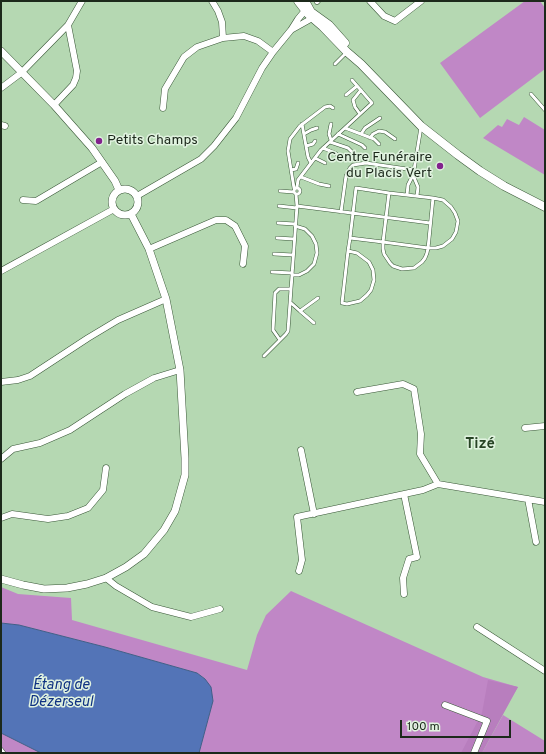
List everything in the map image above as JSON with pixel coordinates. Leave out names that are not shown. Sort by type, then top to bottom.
[{"type":"main road","points":[[298,1],[306,6],[322,26],[347,52],[361,64],[422,126],[480,171],[545,208]]},
{"type":"main road","points":[[315,17],[329,25],[358,58],[361,64]]},
{"type":"street","points":[[1,88],[21,73],[68,25],[82,1]]},
{"type":"street","points":[[212,1],[222,22],[223,38]]},
{"type":"street","points":[[370,1],[384,16],[395,20],[422,1]]},
{"type":"street","points":[[137,196],[201,159],[214,146],[236,118],[262,68],[273,52],[292,30],[306,6]]},
{"type":"street","points":[[292,30],[315,17]]},
{"type":"street","points":[[54,105],[73,85],[76,78],[77,70],[68,25]]},
{"type":"street","points":[[163,108],[165,89],[184,57],[197,47],[223,38],[244,36],[258,41],[273,52]]},
{"type":"street","points":[[1,51],[54,105],[92,148],[119,190]]},
{"type":"street","points":[[23,200],[36,201],[102,162]]},
{"type":"street","points":[[119,190],[131,190],[137,196],[137,208],[131,214],[119,214],[114,209],[112,200],[119,190]]},
{"type":"street","points":[[1,271],[114,209]]},
{"type":"street","points":[[1,579],[23,585],[44,588],[67,588],[106,578],[126,567],[144,554],[164,530],[175,511],[185,476],[180,370],[166,299],[149,249],[131,214]]},
{"type":"street","points":[[149,249],[216,220],[226,220],[235,226],[245,246],[243,264]]},
{"type":"street","points":[[1,382],[18,380],[30,376],[118,320],[166,299]]},
{"type":"street","points":[[1,459],[13,450],[40,443],[70,430],[125,394],[154,378],[180,370]]},
{"type":"street","points":[[357,392],[403,384],[414,389],[421,434],[420,454],[438,484]]},
{"type":"street","points":[[525,428],[545,426]]},
{"type":"street","points":[[301,450],[314,514]]},
{"type":"street","points":[[1,518],[12,514],[48,519],[68,516],[88,508],[103,490],[106,468]]},
{"type":"street","points":[[299,571],[302,560],[297,517],[423,490],[438,484],[545,502]]},
{"type":"street","points":[[404,494],[417,557],[409,559],[403,578],[404,594]]},
{"type":"street","points":[[528,499],[536,542]]},
{"type":"street","points":[[106,578],[116,586],[152,607],[191,617],[220,609]]},
{"type":"street","points":[[477,627],[545,671]]},
{"type":"street","points":[[445,705],[487,721],[474,753]]},
{"type":"lane","points":[[335,64],[347,52]]},
{"type":"lane","points":[[295,190],[298,180],[314,158],[372,103],[352,80]]},
{"type":"lane","points":[[346,95],[357,86]]},
{"type":"lane","points":[[360,114],[353,100],[361,90]]},
{"type":"lane","points":[[531,94],[545,110]]},
{"type":"lane","points":[[264,356],[288,330],[297,207],[288,151],[289,143],[293,134],[302,124],[326,107],[330,106],[333,108]]},
{"type":"lane","points":[[361,134],[366,128],[380,118]]},
{"type":"lane","points":[[302,124],[308,157],[311,163]]},
{"type":"lane","points":[[331,124],[329,134],[331,141]]},
{"type":"lane","points":[[407,195],[408,185],[413,175],[419,133],[422,126]]},
{"type":"lane","points":[[304,134],[317,128]]},
{"type":"lane","points":[[345,128],[376,140],[379,144]]},
{"type":"lane","points":[[370,138],[375,132],[382,131],[388,133],[395,139]]},
{"type":"lane","points":[[338,134],[362,145],[365,148]]},
{"type":"lane","points":[[331,141],[348,148],[352,152]]},
{"type":"lane","points":[[306,146],[310,146],[315,142]]},
{"type":"lane","points":[[323,148],[339,156]]},
{"type":"lane","points":[[314,158],[325,163]]},
{"type":"lane","points":[[291,170],[296,169],[298,162]]},
{"type":"lane","points":[[341,212],[346,176],[350,168],[353,166],[366,164],[414,170]]},
{"type":"lane","points":[[413,175],[418,187],[417,196]]},
{"type":"lane","points":[[301,177],[329,186]]},
{"type":"lane","points":[[348,251],[357,253],[369,262],[373,270],[374,280],[373,286],[367,295],[360,301],[347,304],[342,303],[348,251],[356,188],[443,200],[451,207],[457,217],[458,224],[456,232],[449,242],[440,247],[428,248],[350,238]]},
{"type":"lane","points":[[280,191],[295,190]]},
{"type":"lane","points":[[389,193],[383,249],[387,260],[393,266],[402,269],[414,268],[422,262],[427,253],[433,198]]},
{"type":"lane","points":[[279,206],[353,213],[430,223]]},
{"type":"lane","points":[[272,272],[299,275],[307,271],[314,264],[317,253],[316,244],[312,236],[301,227],[278,223]]},
{"type":"lane","points":[[277,238],[294,239]]},
{"type":"lane","points":[[274,254],[293,255]]},
{"type":"lane","points":[[280,340],[272,330],[275,293],[279,289],[291,289]]},
{"type":"lane","points":[[300,311],[318,298]]},
{"type":"lane","points":[[291,303],[314,323]]},
{"type":"lane","points":[[1,749],[4,753]]},
{"type":"shaded area","points":[[525,1],[540,1],[545,8],[545,69],[480,118],[440,63]]},
{"type":"shaded area","points":[[524,117],[545,130],[545,175],[483,138],[498,125],[502,127],[507,119],[519,125]]},
{"type":"shaded area","points":[[1,587],[18,594],[71,598],[72,620],[247,670],[257,635],[266,615],[291,591],[483,677],[518,687],[478,753],[199,753],[213,701],[205,679],[197,673],[105,647],[19,625],[1,623]]},
{"type":"shaded area","points":[[488,680],[518,687],[482,753],[461,753],[482,713]]},
{"type":"shaded area","points":[[503,715],[545,741],[545,753],[482,753]]},
{"type":"shaded area","points":[[1,733],[41,753],[1,753]]},
{"type":"water","name":"Étang de Dézerseul","points":[[1,623],[19,625],[197,673],[205,679],[211,687],[213,701],[199,753],[41,753],[1,733]]},
{"type":"place","name":"Petits Champs","points":[[99,141]]},
{"type":"place","name":"Centre Funéraire du Placis Vert","points":[[440,166]]},
{"type":"district","name":"Tizé","points":[[480,445]]}]
